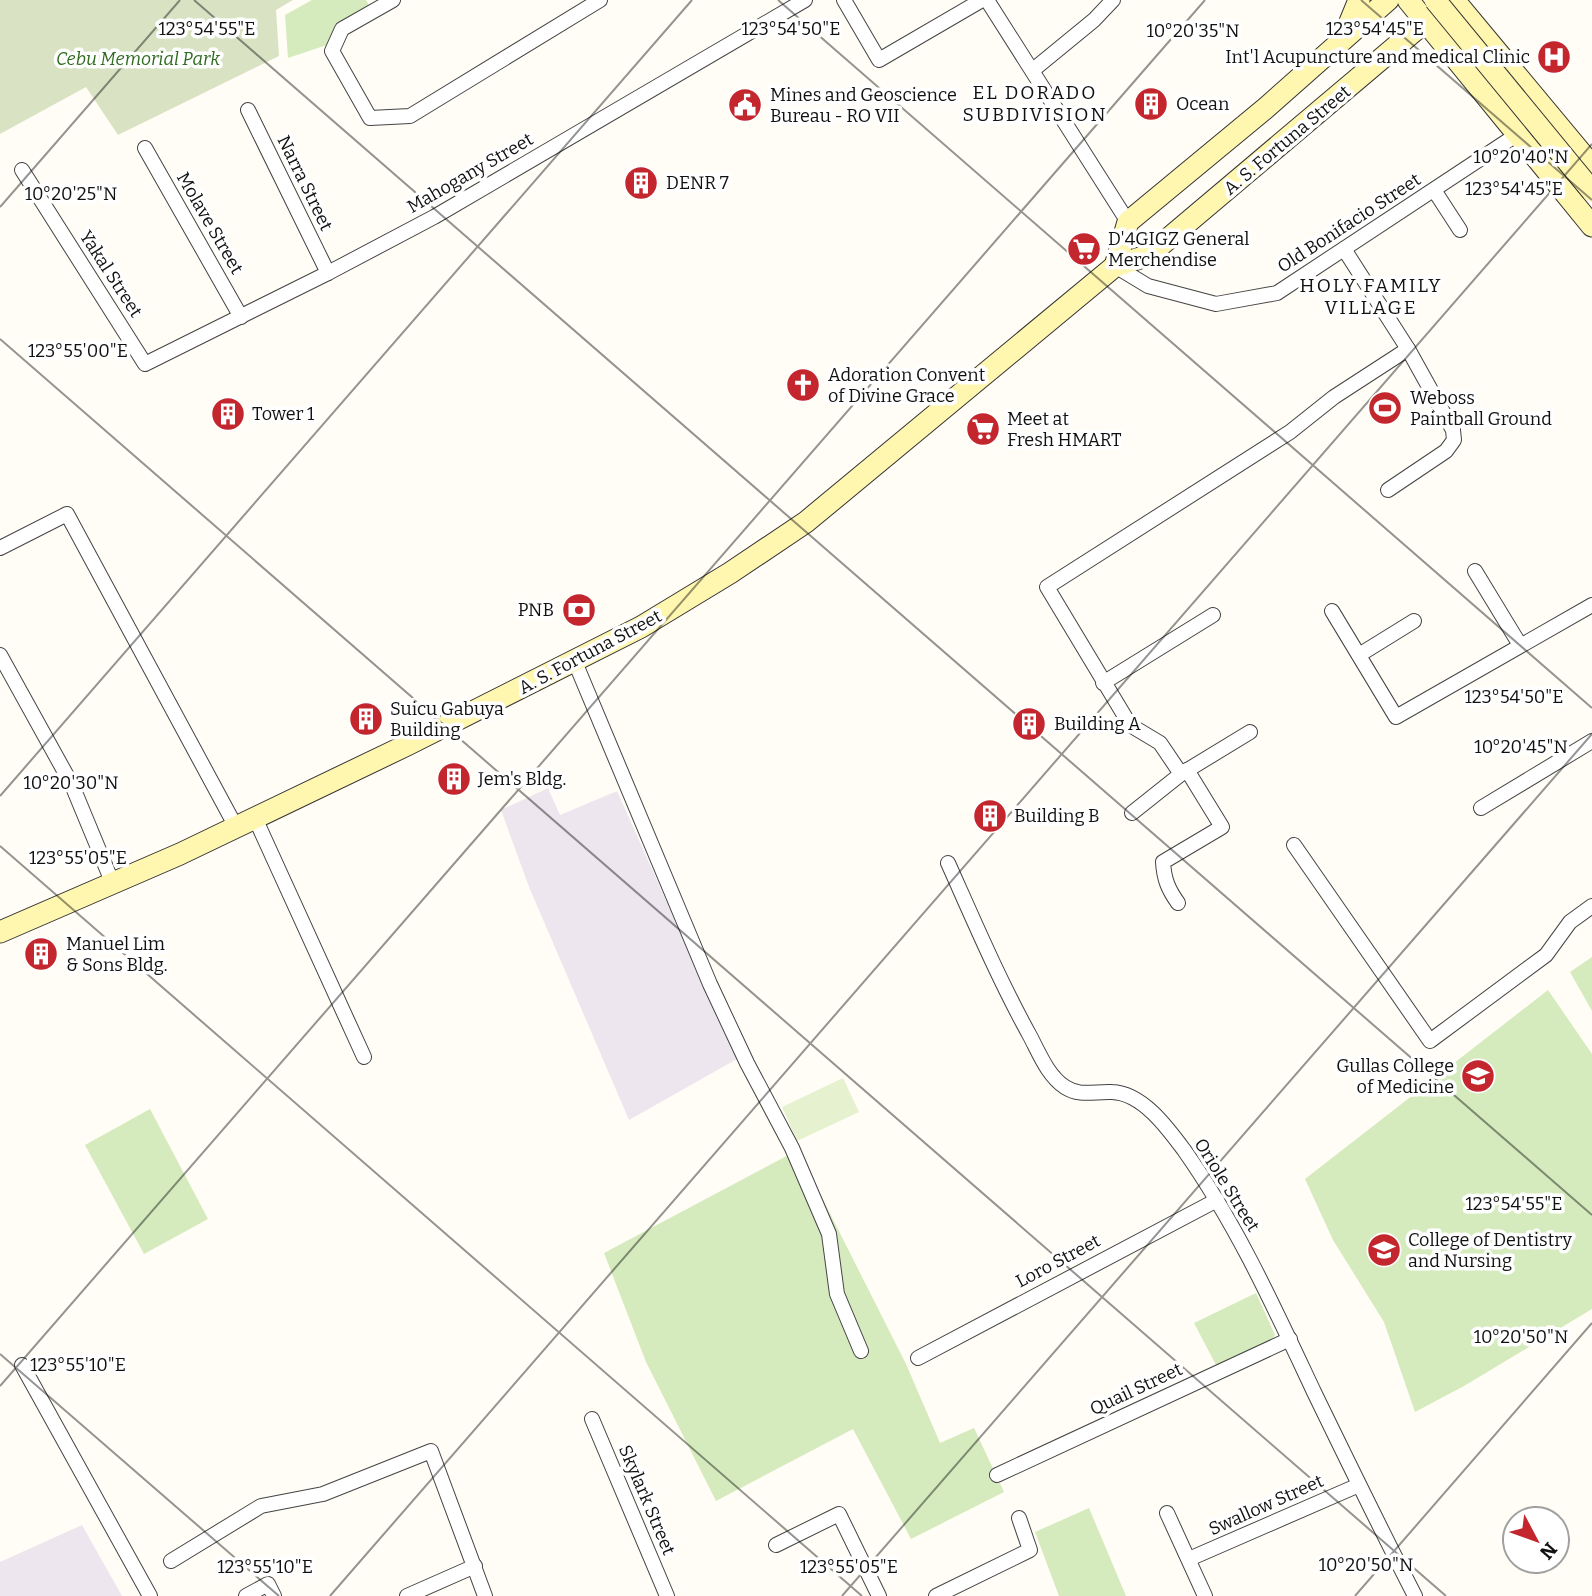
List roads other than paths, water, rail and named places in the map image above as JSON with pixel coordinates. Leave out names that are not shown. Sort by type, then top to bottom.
[{"type":"main road","points":[[1340,42],[1359,0]]},
{"type":"main road","points":[[1115,266],[1128,222],[1267,107],[1388,0]]},
{"type":"main road","points":[[1408,0],[1592,226]]},
{"type":"main road","points":[[1435,0],[1592,191]]},
{"type":"main road","points":[[1453,0],[1592,166]]},
{"type":"main road","name":"A. S. Fortuna Street","points":[[0,932],[113,884],[246,822],[575,662],[641,627],[730,573],[806,522],[1115,266],[1149,255],[1453,0]]},
{"type":"main road","points":[[1476,82],[1478,72],[1485,63],[1495,58],[1504,58]]},
{"type":"street","points":[[393,0],[342,29],[332,51],[370,118],[410,116],[600,0]]},
{"type":"street","name":"Mahogany Street","points":[[145,364],[434,217],[805,0]]},
{"type":"street","points":[[844,0],[879,60],[984,0],[1033,71],[1128,222]]},
{"type":"street","points":[[1033,71],[1094,20],[1113,0]]},
{"type":"street","name":"Narra Street","points":[[248,110],[328,273]]},
{"type":"street","name":"Old Bonifacio Street","points":[[1115,266],[1148,286],[1216,304],[1277,293],[1550,114]]},
{"type":"street","name":"Molave Street","points":[[145,148],[241,317]]},
{"type":"street","name":"Yakal Street","points":[[22,170],[145,364]]},
{"type":"street","points":[[1434,190],[1460,230]]},
{"type":"street","points":[[1344,249],[1408,349],[1453,430],[1454,440],[1446,451],[1388,490]]},
{"type":"street","points":[[1178,903],[1169,890],[1163,862],[1222,827],[1160,743],[1130,725],[1047,587],[1290,432],[1334,397],[1408,349]]},
{"type":"street","points":[[0,548],[67,514],[246,822],[364,1057]]},
{"type":"street","points":[[1475,571],[1520,645]]},
{"type":"street","points":[[1332,611],[1396,717],[1592,604]]},
{"type":"street","points":[[1103,683],[1213,615]]},
{"type":"street","points":[[1359,655],[1414,621]]},
{"type":"street","points":[[0,655],[72,785],[113,884]]},
{"type":"street","points":[[575,662],[710,984],[747,1063],[792,1148],[829,1234],[837,1294],[861,1352]]},
{"type":"street","points":[[1132,813],[1184,772],[1250,732]]},
{"type":"street","points":[[1481,808],[1592,741]]},
{"type":"street","points":[[1294,845],[1430,1041],[1546,954],[1570,922],[1592,906]]},
{"type":"street","name":"Oriole Street","points":[[948,863],[1007,994],[1050,1073],[1063,1086],[1075,1092],[1113,1092],[1129,1096],[1144,1106],[1183,1149],[1217,1200],[1290,1339],[1415,1596]]},
{"type":"street","name":"Loro Street","points":[[918,1358],[1217,1200]]},
{"type":"street","name":"Quail Street","points":[[997,1475],[1290,1339]]},
{"type":"street","points":[[22,1365],[150,1596]]},
{"type":"street","name":"Skylark Street","points":[[592,1419],[666,1596]]},
{"type":"street","points":[[172,1561],[261,1506],[323,1494],[431,1451],[485,1596]]},
{"type":"street","name":"Swallow Street","points":[[1189,1559],[1359,1485]]},
{"type":"street","points":[[1167,1513],[1205,1596]]},
{"type":"street","points":[[776,1545],[839,1514],[879,1596]]},
{"type":"street","points":[[936,1596],[1030,1550],[1019,1518]]},
{"type":"street","points":[[407,1596],[475,1566]]},
{"type":"street","points":[[246,1596],[268,1584],[274,1596]]},
{"type":"place","name":"Int'l Acupuncture and medical Clinic","points":[[1554,57]]},
{"type":"place","name":"Ocean","points":[[1151,104]]},
{"type":"place","name":"Mines and Geoscience Bureau - RO VII","points":[[745,105]]},
{"type":"place","name":"DENR 7","points":[[641,183]]},
{"type":"place","name":"D'4GIGZ General Merchendise","points":[[1084,249]]},
{"type":"place","name":"Adoration Convent of Divine Grace","points":[[803,385]]},
{"type":"place","name":"Weboss Paintball Ground","points":[[1385,408]]},
{"type":"place","name":"Tower 1","points":[[228,414]]},
{"type":"place","name":"Meet at Fresh HMART","points":[[983,429]]},
{"type":"place","name":"PNB","points":[[579,610]]},
{"type":"place","name":"Suicu Gabuya Building","points":[[366,719]]},
{"type":"place","name":"Building A","points":[[1029,724]]},
{"type":"place","name":"Jem's Bldg.","points":[[454,779]]},
{"type":"place","name":"Building B","points":[[990,816]]},
{"type":"place","name":"Manuel Lim & Sons Bldg.","points":[[41,954]]},
{"type":"place","name":"Gullas College of Medicine","points":[[1478,1076]]},
{"type":"place","name":"College of Dentistry and Nursing","points":[[1384,1250]]},
{"type":"district","name":"EL DORADO SUBDIVISION","points":[[1035,103]]},
{"type":"district","name":"HOLY FAMILY VILLAGE","points":[[1371,296]]},
{"type":"park label","name":"Cebu Memorial Park","points":[[138,59]]}]
